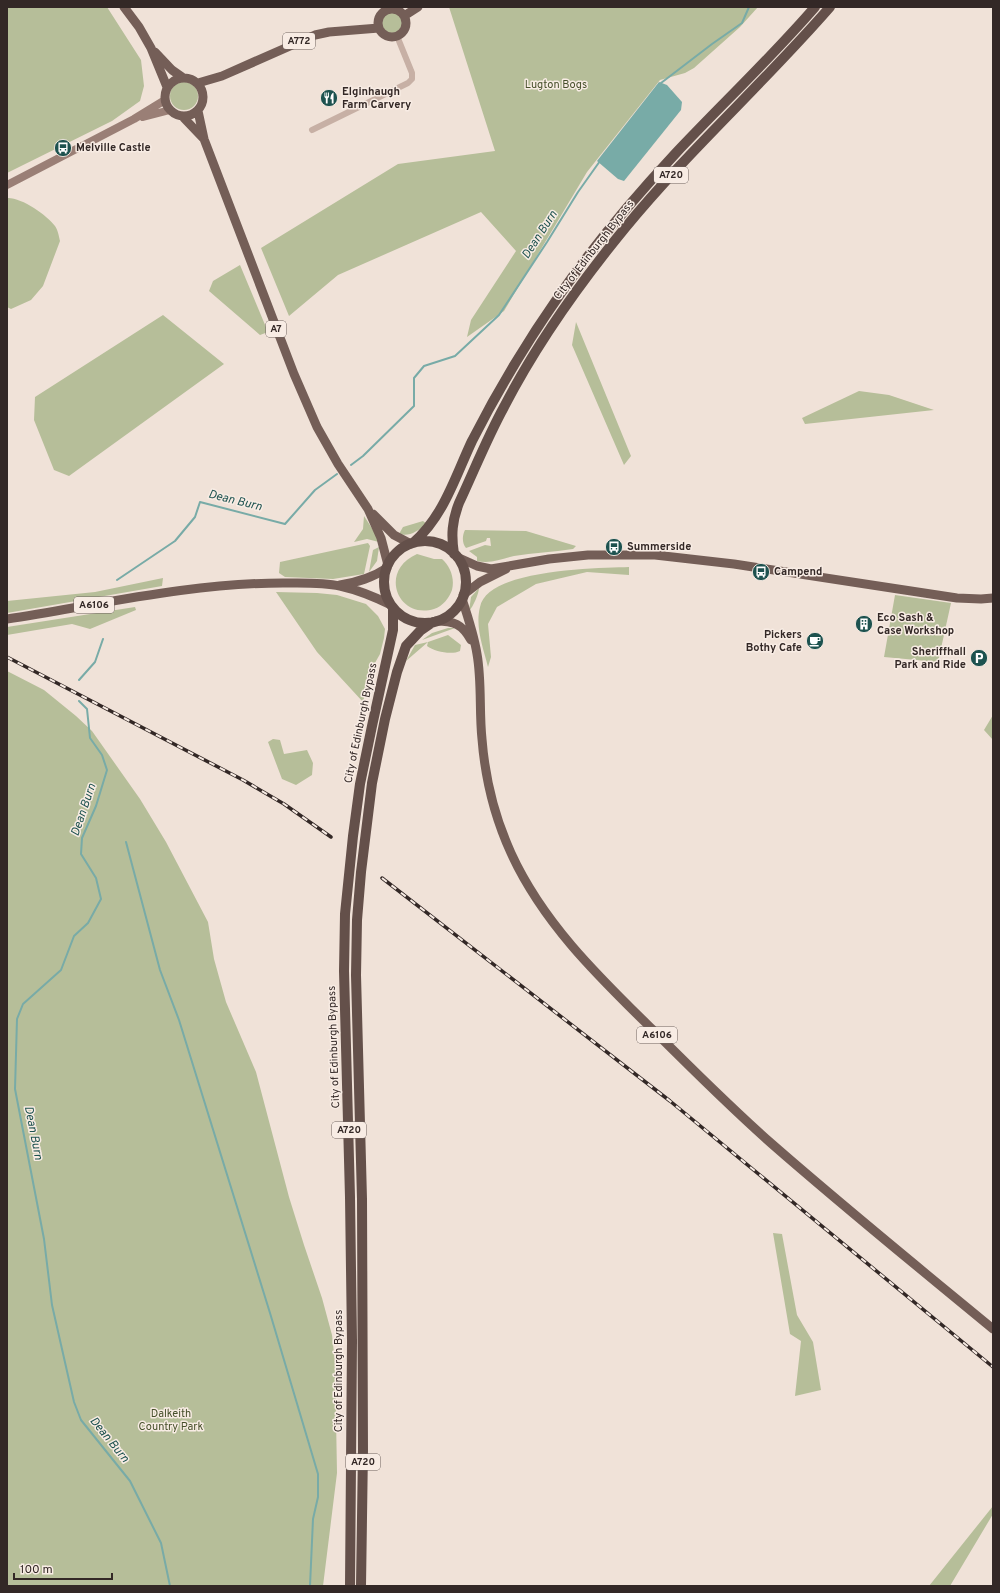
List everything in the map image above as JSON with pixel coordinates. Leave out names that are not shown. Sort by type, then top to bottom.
[{"type":"highway","name":"City of Edinburgh Bypass","points":[[412,544],[423,534],[438,515],[472,441],[506,380],[542,321],[591,252],[674,154],[770,57],[815,7]]},
{"type":"highway","name":"City of Edinburgh Bypass","points":[[455,555],[452,531],[454,515],[459,503],[504,406],[554,324],[599,261],[654,194],[707,136],[780,62],[830,7]]},
{"type":"highway","points":[[421,542],[435,543],[448,549],[455,555],[464,572],[465,580],[463,597],[452,612],[444,618],[434,622],[424,623],[411,620],[400,614],[392,607],[386,596],[384,585],[387,566],[396,553],[412,544],[421,542]]},
{"type":"highway","name":"City of Edinburgh Bypass","points":[[350,1586],[352,1341],[350,1182],[344,972],[345,914],[360,784],[394,630],[392,607]]},
{"type":"highway","name":"City of Edinburgh Bypass","points":[[361,1586],[363,1450],[362,1206],[356,975],[360,886],[372,783],[385,719],[397,672],[406,646],[420,631],[434,622]]},
{"type":"main road","points":[[124,7],[139,27],[151,48],[167,87]]},
{"type":"main road","points":[[404,16],[418,7]]},
{"type":"main road","points":[[385,9],[394,10],[402,13],[404,16],[406,26],[398,36],[393,37],[384,35],[379,28],[379,20],[385,9]]},
{"type":"main road","name":"A772","points":[[198,83],[222,76],[315,35],[329,32],[379,28]]},
{"type":"main road","points":[[151,48],[172,70],[182,77]]},
{"type":"main road","name":"A772","points":[[203,93],[222,76]]},
{"type":"main road","points":[[182,77],[191,78],[198,83],[203,93],[203,103],[198,111],[188,116],[182,116],[170,110],[165,100],[167,87],[177,78],[182,77]]},
{"type":"main road","points":[[7,185],[134,119],[165,100]]},
{"type":"main road","points":[[134,119],[170,110]]},
{"type":"main road","name":"A7","points":[[198,111],[204,139],[294,374],[317,427],[338,464],[368,509],[381,538],[387,566]]},
{"type":"main road","name":"A7","points":[[182,116],[204,139]]},
{"type":"main road","name":"A7","points":[[368,509],[393,534],[412,544]]},
{"type":"main road","points":[[455,555],[477,566],[491,569],[582,555],[656,555],[734,564],[956,598],[993,598]]},
{"type":"main road","name":"A6106","points":[[339,586],[375,576],[387,566]]},
{"type":"main road","points":[[463,597],[480,582],[511,566]]},
{"type":"main road","name":"A6106","points":[[7,619],[194,589],[241,584],[273,583],[339,586],[369,594],[392,607]]},
{"type":"main road","name":"A6106","points":[[463,597],[479,669],[484,757],[493,800],[510,853],[537,902],[547,916],[592,970],[712,1089],[772,1144],[993,1329]]},
{"type":"main road","name":"A6106","points":[[434,622],[446,621],[460,626],[468,634],[475,646]]},
{"type":"street","points":[[312,130],[408,83],[412,79],[412,73],[398,36]]},
{"type":"green space","points":[[7,7],[107,7],[141,60],[144,86],[140,101],[112,121],[7,173]]},
{"type":"green space","name":"Lugton Bogs","points":[[449,7],[758,7],[740,27],[694,68],[685,73],[660,80],[587,172],[504,311],[467,337],[471,320],[516,251],[481,212],[338,275],[289,316],[261,248],[398,164],[495,151]]},
{"type":"green space","points":[[392,13],[399,16],[402,23],[399,30],[392,33],[385,30],[382,23],[385,16]]},
{"type":"green space","points":[[184,82],[194,86],[198,96],[194,106],[184,110],[174,106],[170,96],[174,86]]},
{"type":"green space","points":[[7,198],[19,200],[46,217],[56,228],[60,241],[43,286],[31,300],[11,309],[7,307]]},
{"type":"green space","points":[[240,265],[268,332],[260,335],[209,291],[213,281]]},
{"type":"green space","points":[[163,315],[224,364],[69,476],[54,470],[34,420],[35,397]]},
{"type":"green space","points":[[576,322],[631,456],[624,465],[572,345]]},
{"type":"green space","points":[[859,391],[889,395],[934,410],[805,424],[802,418]]},
{"type":"green space","points":[[364,516],[377,536],[379,542],[367,539],[354,542],[363,529]]},
{"type":"green space","points":[[423,521],[427,524],[417,531],[407,535],[399,534],[403,527]]},
{"type":"green space","points":[[465,530],[526,531],[576,546],[573,549],[514,556],[491,562],[482,562],[477,561],[477,557],[469,551],[485,545],[491,546],[490,538],[487,538],[486,541],[466,548],[463,539]]},
{"type":"green space","points":[[368,543],[370,546],[364,574],[333,579],[285,577],[279,573],[280,562]]},
{"type":"green space","points":[[379,547],[377,561],[369,572],[373,550]]},
{"type":"green space","points":[[417,554],[434,559],[442,559],[451,573],[453,586],[451,593],[443,604],[437,608],[421,610],[411,607],[403,601],[397,592],[396,582],[398,571],[405,562]]},
{"type":"green space","points":[[629,567],[629,575],[587,572],[536,584],[497,607],[488,624],[491,657],[488,667],[480,637],[478,622],[480,607],[487,594],[502,585],[522,578],[546,573],[594,568]]},
{"type":"green space","points":[[163,578],[162,586],[7,613],[7,601],[95,592]]},
{"type":"green space","points":[[479,588],[476,600],[469,611],[471,597]]},
{"type":"green space","points":[[276,592],[337,595],[366,604],[378,616],[385,629],[384,638],[380,654],[371,670],[363,702],[317,652]]},
{"type":"green space","points":[[895,595],[951,603],[938,662],[884,657]]},
{"type":"green space","points":[[135,607],[136,610],[90,629],[72,624],[7,635],[7,627]]},
{"type":"green space","points":[[448,628],[455,628],[422,640],[432,633]]},
{"type":"green space","points":[[448,635],[461,645],[460,651],[448,653],[439,651],[427,646],[428,642]]},
{"type":"green space","points":[[428,642],[406,661],[415,645]]},
{"type":"green space","name":"Dalkeith Country Park","points":[[7,671],[44,690],[92,731],[140,799],[166,842],[208,922],[214,959],[226,1002],[256,1072],[289,1197],[322,1298],[332,1335],[335,1362],[337,1473],[323,1586],[7,1586]]},
{"type":"green space","points":[[993,715],[993,740],[984,730]]},
{"type":"green space","points":[[273,739],[280,740],[284,754],[307,750],[313,763],[312,775],[296,785],[282,779],[268,742]]},
{"type":"green space","points":[[773,1233],[782,1234],[797,1315],[813,1342],[821,1390],[795,1396],[801,1341],[790,1334]]},
{"type":"green space","points":[[993,1506],[993,1514],[950,1586],[929,1586]]},
{"type":"water","points":[[659,82],[667,85],[682,102],[681,110],[624,181],[618,179],[597,161]]},
{"type":"waterway","name":"Dean Burn","points":[[661,83],[742,23],[749,7]]},
{"type":"waterway","name":"Dean Burn","points":[[351,465],[363,456],[414,406],[414,378],[424,366],[455,356],[499,315],[578,192],[600,161]]},
{"type":"waterway","name":"Dean Burn","points":[[117,580],[175,541],[195,517],[200,502],[285,524],[315,490],[337,474]]},
{"type":"waterway","name":"Dean Burn","points":[[79,680],[95,662],[103,639]]},
{"type":"waterway","name":"Dean Burn","points":[[79,701],[87,709],[90,738],[102,755],[107,770],[96,806],[82,838],[81,854],[96,878],[101,899],[88,923],[74,936],[61,970],[23,1004],[17,1019],[15,1089],[44,1239],[52,1305],[74,1402],[81,1420],[130,1481],[161,1543],[170,1586]]},
{"type":"waterway","points":[[126,842],[160,970],[179,1020],[270,1313],[318,1474],[318,1497],[313,1519],[310,1586]]},
{"type":"railway","points":[[7,657],[243,780],[284,804],[331,837]]},
{"type":"railway","points":[[382,878],[670,1101],[993,1367]]},
{"type":"place","name":"Elginhaugh Farm Carvery","points":[[329,98]]},
{"type":"place","name":"Melville Castle","points":[[63,148]]},
{"type":"place","name":"Summerside","points":[[614,547]]},
{"type":"place","name":"Campend","points":[[761,572]]},
{"type":"place","name":"Eco Sash & Case Workshop","points":[[864,624]]},
{"type":"place","name":"Pickers Bothy Cafe","points":[[815,641]]},
{"type":"place","name":"Sheriffhall Park and Ride","points":[[979,658]]}]
